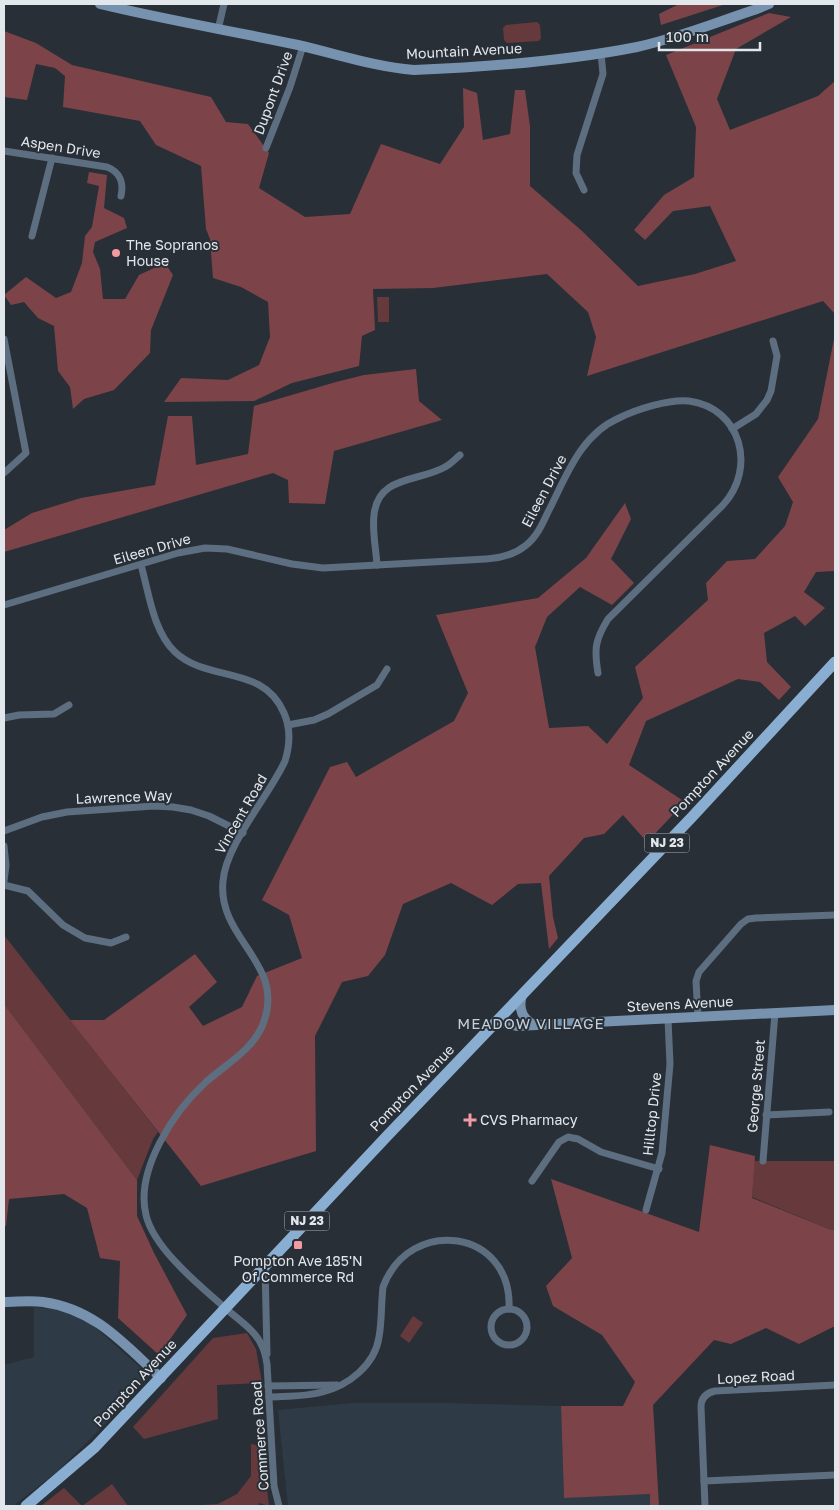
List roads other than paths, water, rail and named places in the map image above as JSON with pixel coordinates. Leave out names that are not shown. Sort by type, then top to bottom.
[{"type":"main road","name":"Pompton Avenue","points":[[26,1506],[59,1480],[95,1447],[692,817],[835,662]]},
{"type":"street","name":"Mountain Avenue","points":[[100,4],[218,30],[303,46],[389,67],[414,70],[552,60],[637,47],[664,40],[769,4]]},
{"type":"street","points":[[218,30],[224,4]]},
{"type":"street","name":"Dupont Drive","points":[[266,148],[290,87],[303,46]]},
{"type":"street","points":[[584,190],[576,173],[577,156],[603,74],[601,53]]},
{"type":"street","name":"Aspen Drive","points":[[4,151],[111,168],[122,180],[122,196]]},
{"type":"street","points":[[32,236],[52,158]]},
{"type":"street","points":[[4,339],[6,362],[26,453],[4,473]]},
{"type":"street","points":[[732,429],[756,414],[767,400],[771,391],[777,356],[772,341]]},
{"type":"street","name":"Eileen Drive","points":[[4,606],[186,551],[216,548],[238,550],[292,564],[312,567],[493,559],[512,554],[524,548],[541,528],[574,460],[584,444],[603,426],[624,416],[664,403],[690,401],[702,404],[714,410],[724,419],[738,440],[742,458],[740,477],[735,489],[724,505],[608,618],[600,633],[594,654],[598,673]]},
{"type":"street","points":[[377,565],[374,520],[375,508],[381,496],[399,482],[445,467],[460,455]]},
{"type":"street","name":"Vincent Road","points":[[141,565],[159,628],[175,652],[194,665],[243,678],[262,686],[280,706],[288,725],[289,747],[285,761],[242,833],[226,864],[223,880],[223,897],[230,922],[263,973],[268,995],[266,1018],[260,1031],[251,1043],[205,1082],[174,1119],[154,1157],[144,1193],[146,1217],[151,1230],[159,1242],[175,1261],[226,1308]]},
{"type":"street","points":[[288,725],[314,720],[328,714],[377,685],[387,669]]},
{"type":"street","points":[[4,718],[19,715],[54,714],[70,705]]},
{"type":"street","name":"Lawrence Way","points":[[4,832],[42,817],[67,812],[154,806],[192,810],[209,816],[242,833]]},
{"type":"street","points":[[4,846],[6,865],[4,881]]},
{"type":"street","points":[[4,885],[28,891],[64,925],[85,938],[111,943],[126,938]]},
{"type":"street","points":[[698,1017],[696,981],[699,972],[744,921],[756,918],[835,915]]},
{"type":"street","points":[[522,995],[520,1006],[522,1014],[527,1021],[534,1025]]},
{"type":"street","name":"Stevens Avenue","points":[[497,1021],[517,1026],[835,1010]]},
{"type":"street","name":"George Street","points":[[763,1161],[774,1013]]},
{"type":"street","name":"Hilltop Drive","points":[[646,1210],[659,1169],[662,1152],[670,1064],[668,1019]]},
{"type":"street","points":[[766,1115],[829,1112]]},
{"type":"street","points":[[532,1181],[559,1142],[568,1137],[578,1139],[601,1152],[659,1169]]},
{"type":"street","points":[[269,1397],[323,1392],[340,1386],[358,1374],[373,1355],[379,1337],[382,1296],[386,1280],[400,1260],[418,1246],[432,1242],[452,1240],[466,1242],[484,1252],[495,1262],[505,1280],[509,1309]]},
{"type":"street","name":"Commerce Road","points":[[265,1266],[268,1386],[274,1486],[279,1506]]},
{"type":"street","points":[[4,1302],[59,1304],[83,1313],[111,1332],[161,1378]]},
{"type":"street","name":"Commerce Road","points":[[226,1308],[255,1335],[264,1351],[267,1364]]},
{"type":"street","points":[[509,1309],[520,1312],[527,1322],[527,1328],[523,1339],[507,1345],[497,1339],[492,1329],[494,1318],[498,1313],[509,1309]]},
{"type":"street","points":[[268,1386],[314,1384],[340,1386]]},
{"type":"street","name":"Lopez Road","points":[[704,1481],[701,1407],[702,1400],[708,1393],[715,1391],[835,1385]]},
{"type":"street","points":[[705,1506],[704,1481],[835,1475]]},
{"type":"place","name":"The Sopranos House","points":[[116,253]]},
{"type":"place","name":"CVS Pharmacy","points":[[470,1120]]},
{"type":"place","name":"Pompton Ave 185'N Of Commerce Rd","points":[[298,1245]]},
{"type":"district","name":"MEADOW VILLAGE","points":[[531,1024]]}]
